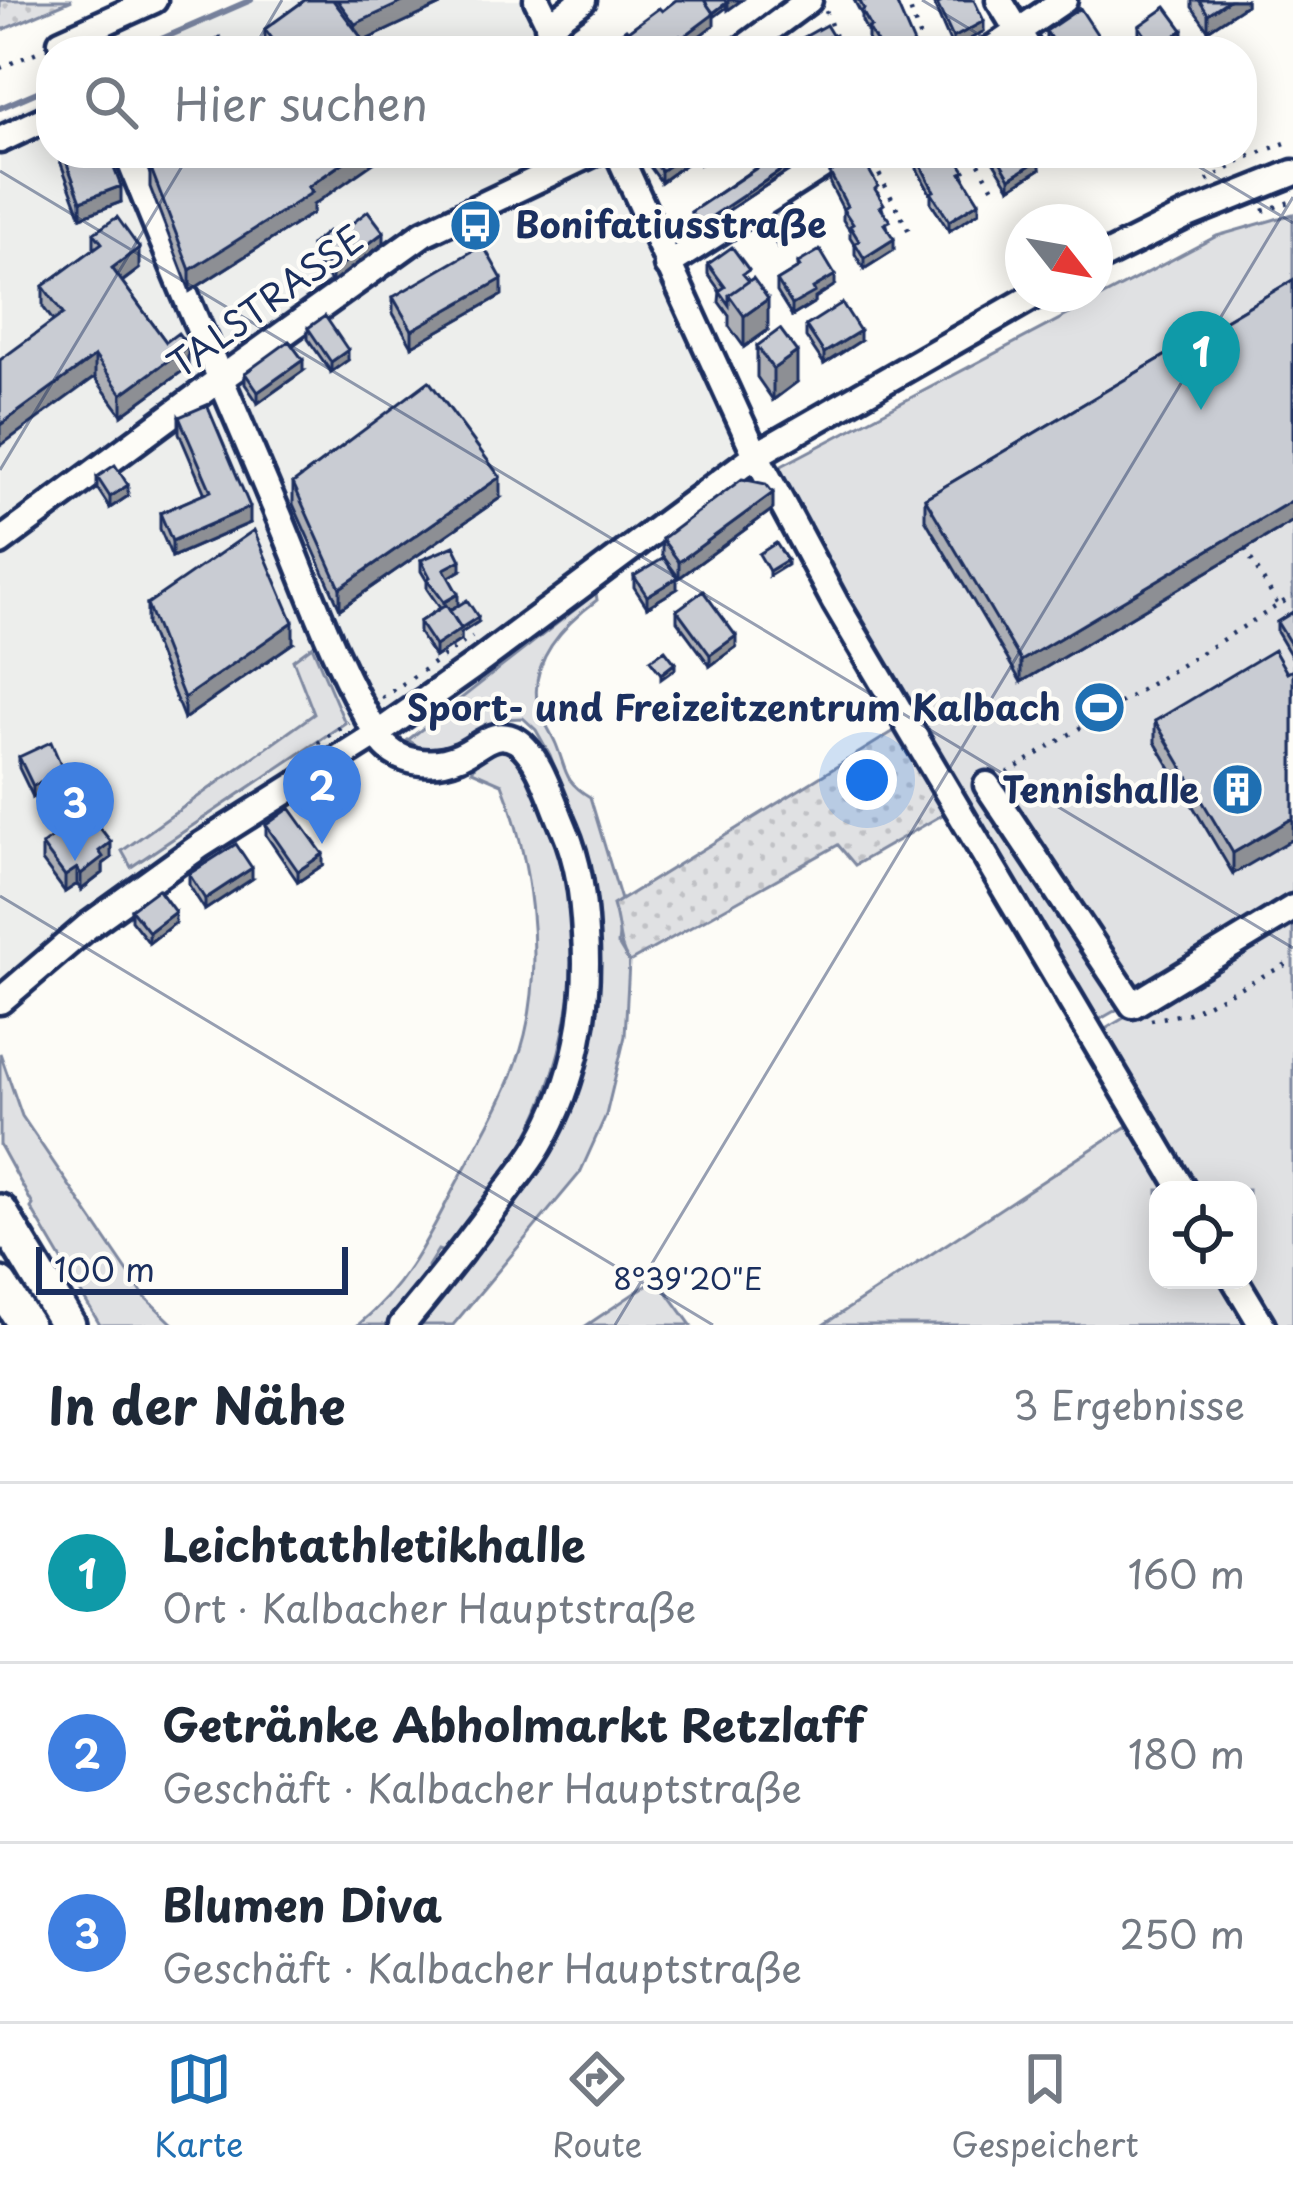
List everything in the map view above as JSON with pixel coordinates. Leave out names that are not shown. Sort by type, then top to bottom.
[{"type":"highway","points":[[0,1212],[68,1325]]},
{"type":"highway","points":[[0,1285],[26,1325]]},
{"type":"street","points":[[74,36],[154,0]]},
{"type":"street","points":[[537,0],[554,36]]},
{"type":"street","points":[[548,26],[583,0]]},
{"type":"street","points":[[760,36],[809,0]]},
{"type":"street","points":[[999,0],[1021,36]]},
{"type":"street","points":[[1029,36],[1064,0]]},
{"type":"street","points":[[0,140],[36,123]]},
{"type":"street","points":[[133,168],[219,380],[346,674],[377,734],[386,748],[405,759],[432,763],[461,756],[492,736],[520,743],[534,760],[570,842],[583,892],[588,969],[582,1030],[562,1097],[540,1145],[458,1258],[402,1325]]},
{"type":"street","name":"TALSTRASSE","points":[[0,542],[424,233],[561,168]]},
{"type":"street","points":[[625,168],[756,455],[835,602],[1178,1181]]},
{"type":"street","points":[[667,265],[819,168]]},
{"type":"street","points":[[1113,252],[1293,173]]},
{"type":"street","points":[[1265,183],[1293,188]]},
{"type":"street","points":[[0,1001],[88,926],[201,844],[377,734],[756,455],[1006,312]]},
{"type":"street","points":[[987,785],[1133,1005],[1293,908]]},
{"type":"street","points":[[1240,1289],[1262,1325]]},
{"type":"path","points":[[822,0],[835,36]]},
{"type":"path","points":[[908,0],[919,36]]},
{"type":"path","points":[[0,68],[36,53]]},
{"type":"path","points":[[876,168],[911,236]]},
{"type":"path","points":[[982,168],[993,188]]},
{"type":"path","points":[[1251,216],[1293,201]]},
{"type":"path","points":[[1245,549],[1278,605]]},
{"type":"path","points":[[987,785],[1293,596]]},
{"type":"path","points":[[1142,1022],[1189,1013],[1293,961]]},
{"type":"shaded area","points":[[0,0],[72,0],[0,31]]},
{"type":"shaded area","points":[[251,0],[529,0],[546,36],[175,36]]},
{"type":"shaded area","points":[[36,102],[36,168],[607,168],[738,450],[377,734],[0,1001],[0,119]]},
{"type":"shaded area","name":"Sport- und Freizeitzentrum Kalbach","points":[[1293,214],[1293,909],[1090,1025],[772,471],[1073,312],[1113,312],[1113,291],[1217,236]]},
{"type":"shaded area","points":[[596,593],[597,600],[574,619],[545,656],[537,701],[567,775],[590,797],[621,900],[614,906],[620,926],[618,944],[629,962],[625,1036],[606,1115],[580,1173],[453,1325],[414,1325],[549,1148],[592,888],[550,755],[523,718],[501,719],[439,754],[408,740]]},
{"type":"shaded area","points":[[312,646],[345,723],[131,867],[122,851],[314,714],[293,660]]},
{"type":"shaded area","points":[[899,728],[949,811],[855,865],[838,845],[629,962],[613,905]]},
{"type":"shaded area","points":[[495,744],[519,749],[551,818],[567,872],[573,937],[563,1036],[527,1136],[457,1247],[438,1250],[428,1266],[430,1283],[392,1325],[358,1325],[390,1294],[425,1242],[495,1111],[525,1035],[534,973],[527,875],[502,784],[472,771]]},
{"type":"shaded area","points":[[1293,917],[1293,1325],[823,1325],[1133,1122],[1087,1040]]},
{"type":"shaded area","points":[[0,1053],[22,1116],[145,1297],[174,1325],[100,1325],[0,1145]]},
{"type":"shaded area","points":[[657,1278],[691,1325],[587,1325]]},
{"type":"building","points":[[305,0],[333,0],[360,36],[270,36],[265,29]]},
{"type":"building","points":[[337,0],[407,0],[355,24]]},
{"type":"building","points":[[676,0],[704,0],[714,14],[685,36],[616,36],[659,8],[662,11]]},
{"type":"building","points":[[704,0],[725,0],[726,3],[713,13]]},
{"type":"building","points":[[859,0],[895,0],[911,36],[873,36]]},
{"type":"building","points":[[938,0],[974,0],[984,21],[952,36]]},
{"type":"building","points":[[1199,0],[1229,0],[1208,14]]},
{"type":"building","points":[[1166,7],[1183,30],[1175,36],[1146,36],[1139,26]]},
{"type":"building","points":[[1080,8],[1098,36],[1049,36],[1046,31]]},
{"type":"building","points":[[826,25],[833,36],[806,36]]},
{"type":"building","points":[[69,168],[114,168],[121,186],[81,201]]},
{"type":"building","points":[[151,168],[335,168],[308,187],[313,192],[190,270]]},
{"type":"building","points":[[757,168],[784,168],[699,225],[691,212]]},
{"type":"building","points":[[838,168],[868,168],[884,204],[880,207],[890,221],[884,224],[894,239],[864,258],[830,173]]},
{"type":"building","points":[[922,168],[963,168],[961,173],[979,202],[949,221]]},
{"type":"building","points":[[1004,168],[1026,168],[1010,178]]},
{"type":"building","points":[[788,204],[800,221],[778,237],[766,220]]},
{"type":"building","points":[[368,211],[384,232],[332,272],[311,245],[328,231],[333,238]]},
{"type":"building","points":[[117,217],[139,248],[112,268],[166,342],[178,333],[188,346],[122,394],[95,356],[0,425],[0,360],[63,314],[43,286],[102,243],[94,233]]},
{"type":"building","points":[[483,245],[502,279],[412,330],[393,297]]},
{"type":"building","points":[[732,247],[749,270],[743,274],[749,281],[729,295],[729,305],[719,291],[725,287],[708,264]]},
{"type":"building","points":[[820,250],[835,275],[792,305],[777,281]]},
{"type":"building","points":[[753,278],[768,299],[744,316],[729,295]]},
{"type":"building","points":[[1293,280],[1293,500],[1021,661],[925,498]]},
{"type":"building","points":[[842,303],[860,331],[824,353],[806,326]]},
{"type":"building","points":[[325,316],[348,350],[331,362],[308,328]]},
{"type":"building","points":[[780,329],[797,352],[773,369],[757,346]]},
{"type":"building","points":[[289,341],[303,360],[258,392],[245,373]]},
{"type":"building","points":[[429,381],[500,477],[340,588],[293,483]]},
{"type":"building","points":[[207,405],[250,507],[172,541],[160,513],[211,491],[179,417]]},
{"type":"building","points":[[115,465],[128,485],[110,497],[97,477]]},
{"type":"building","points":[[742,479],[766,484],[773,493],[679,562],[662,539]]},
{"type":"building","points":[[254,530],[293,622],[184,698],[147,604]]},
{"type":"building","points":[[776,543],[787,560],[769,571],[759,554]]},
{"type":"building","points":[[454,546],[461,560],[444,569],[458,594],[444,602],[427,579],[421,560]]},
{"type":"building","points":[[664,558],[677,578],[647,596],[634,576]]},
{"type":"building","points":[[703,591],[736,636],[710,655],[677,610]]},
{"type":"building","points":[[467,600],[478,617],[461,628],[450,611]]},
{"type":"building","points":[[446,605],[461,629],[435,646],[419,622]]},
{"type":"building","points":[[1293,612],[1293,648],[1277,622]]},
{"type":"building","points":[[665,650],[675,663],[661,674],[650,660]]},
{"type":"building","name":"Tennishalle","points":[[1274,650],[1287,673],[1293,670],[1293,818],[1233,853],[1155,721]]},
{"type":"building","points":[[51,742],[64,772],[33,786],[19,757]]},
{"type":"building","points":[[327,781],[342,805],[324,817],[308,793]]},
{"type":"building","points":[[290,808],[323,854],[298,871],[266,825]]},
{"type":"building","points":[[87,811],[111,842],[99,851],[103,857],[81,874],[77,868],[65,876],[42,845]]},
{"type":"building","points":[[236,844],[252,868],[205,899],[189,874]]},
{"type":"building","points":[[158,889],[175,912],[149,932],[131,909]]},
{"type":"waterway","points":[[168,36],[251,0]]},
{"type":"waterway","points":[[0,108],[36,92]]},
{"type":"place","name":"Bonifatiusstraße","points":[[476,225]]},
{"type":"place","name":"Leichtathletikhalle","points":[[1201,410]]},
{"type":"place","name":"Sport- und Freizeitzentrum Kalbach","points":[[1100,708]]},
{"type":"place","name":"Tennishalle","points":[[1238,790]]},
{"type":"place","name":"Getränke Abholmarkt Retzlaff","points":[[322,844]]},
{"type":"place","name":"Blumen Diva","points":[[75,861]]}]
